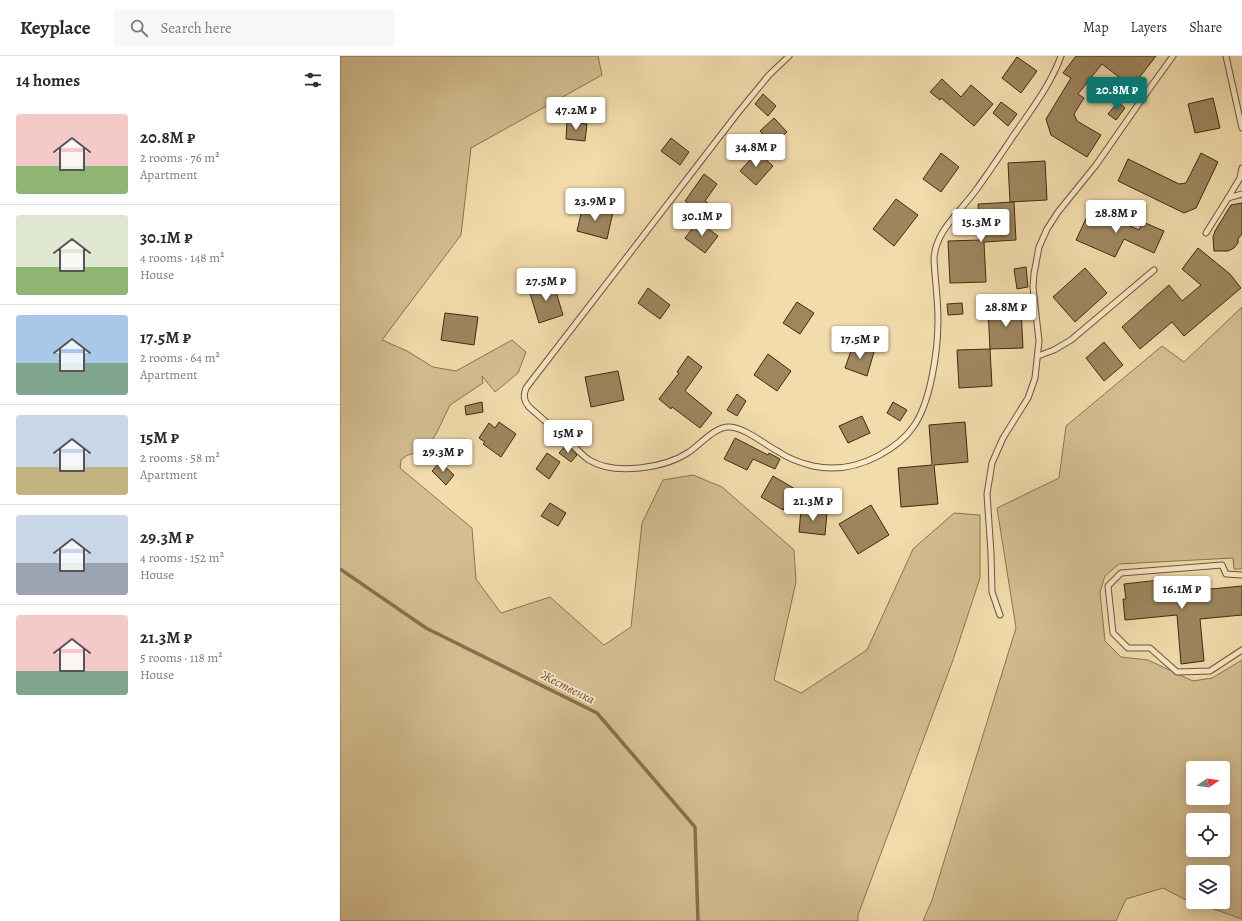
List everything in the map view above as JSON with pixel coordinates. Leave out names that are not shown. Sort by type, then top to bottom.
[{"type":"lane","points":[[789,56],[769,75],[745,104],[526,388],[524,397],[525,402],[529,407],[589,460],[617,468],[631,469],[657,466],[670,462],[688,453],[720,428],[729,427],[743,430],[790,458],[807,464],[826,468],[842,468],[868,462],[901,440],[913,428],[920,416],[931,377],[938,332],[934,252],[938,239],[976,190],[1039,100],[1049,84],[1061,56]]},
{"type":"lane","points":[[1000,615],[992,592],[987,494],[992,463],[1003,438],[1028,398],[1035,378],[1038,356],[1038,323],[1033,287],[1039,246],[1047,229],[1058,212],[1096,165],[1173,56]]},
{"type":"lane","points":[[1226,56],[1242,128]]},
{"type":"lane","points":[[1094,82],[1108,89],[1122,92],[1147,92]]},
{"type":"lane","points":[[1206,233],[1240,178],[1242,168]]},
{"type":"lane","points":[[1228,198],[1242,194]]},
{"type":"lane","points":[[1038,356],[1054,350],[1071,340],[1154,270]]},
{"type":"lane","points":[[1242,575],[1226,574],[1222,566],[1121,573],[1108,586],[1113,634],[1128,648],[1150,648],[1177,672],[1210,671],[1242,650]]},
{"type":"shaded area","points":[[340,56],[598,56],[602,75],[471,148],[461,235],[382,340],[407,351],[433,367],[456,371],[512,340],[526,352],[518,373],[495,392],[482,376],[483,383],[450,405],[436,434],[427,448],[406,456],[401,460],[400,468],[472,528],[476,579],[501,613],[550,597],[604,645],[631,627],[642,523],[663,480],[693,475],[722,487],[794,550],[796,582],[774,680],[801,693],[867,650],[913,549],[954,513],[980,515],[980,578],[953,660],[858,915],[858,921],[340,921]]},
{"type":"shaded area","points":[[1242,307],[1242,569],[1234,569],[1233,558],[1119,564],[1105,576],[1100,592],[1105,641],[1121,657],[1148,660],[1193,681],[1212,678],[1242,660],[1242,919],[1214,909],[1230,909],[1230,865],[1186,865],[1186,900],[1163,888],[1126,899],[1116,921],[923,921],[932,900],[1016,628],[997,508],[1059,478],[1066,426],[1162,346],[1184,362]]},
{"type":"building","points":[[1076,56],[1156,56],[1132,87],[1102,64],[1078,94],[1084,98],[1074,114],[1077,121],[1101,135],[1087,157],[1051,135],[1046,119],[1071,78],[1063,73]]},
{"type":"building","points":[[1017,57],[1037,71],[1021,93],[1002,78]]},
{"type":"building","points":[[942,79],[961,97],[971,85],[993,104],[974,126],[941,98],[940,100],[930,92]]},
{"type":"building","points":[[763,94],[776,106],[768,116],[755,104]]},
{"type":"building","points":[[1213,98],[1220,128],[1195,133],[1188,104]]},
{"type":"building","points":[[1001,102],[1017,114],[1008,126],[993,113]]},
{"type":"building","points":[[1118,102],[1125,108],[1116,120],[1108,114]]},
{"type":"building","points":[[774,118],[787,132],[772,145],[760,131]]},
{"type":"building","points":[[567,122],[587,124],[585,141],[566,139]]},
{"type":"building","points":[[671,138],[689,152],[680,165],[661,151]]},
{"type":"building","points":[[757,152],[773,166],[756,185],[740,171]]},
{"type":"building","points":[[941,153],[959,167],[941,192],[923,179]]},
{"type":"building","points":[[1201,153],[1218,162],[1196,208],[1184,213],[1118,181],[1128,159],[1179,184],[1186,183]]},
{"type":"building","points":[[1045,161],[1047,200],[1010,202],[1008,163]]},
{"type":"building","points":[[704,174],[717,184],[705,201],[708,203],[701,213],[685,201]]},
{"type":"building","points":[[896,199],[918,215],[894,246],[873,229]]},
{"type":"building","points":[[1014,202],[1016,240],[984,242],[986,282],[950,283],[948,241],[980,240],[978,204]]},
{"type":"building","points":[[1242,203],[1242,234],[1238,239],[1238,243],[1234,248],[1228,251],[1214,251],[1213,237],[1215,231],[1231,205]]},
{"type":"building","points":[[583,205],[613,212],[607,239],[577,231]]},
{"type":"building","points":[[1091,208],[1139,230],[1143,222],[1164,231],[1154,253],[1124,239],[1115,257],[1076,240]]},
{"type":"building","points":[[698,221],[718,236],[705,253],[685,238]]},
{"type":"building","points":[[1198,248],[1230,274],[1241,288],[1184,336],[1172,322],[1140,349],[1122,327],[1169,285],[1182,301],[1201,285],[1182,269]]},
{"type":"building","points":[[1026,267],[1028,287],[1017,289],[1014,269]]},
{"type":"building","points":[[1085,268],[1107,293],[1075,322],[1053,297]]},
{"type":"building","points":[[553,282],[563,315],[539,323],[529,290]]},
{"type":"building","points":[[648,288],[670,305],[660,319],[638,303]]},
{"type":"building","points":[[797,302],[814,313],[800,334],[783,323]]},
{"type":"building","points":[[962,303],[963,314],[948,315],[947,304]]},
{"type":"building","points":[[1021,307],[1023,348],[990,349],[988,309]]},
{"type":"building","points":[[445,313],[478,317],[474,345],[441,340]]},
{"type":"building","points":[[1104,342],[1123,365],[1104,381],[1086,358]]},
{"type":"building","points":[[853,345],[874,352],[867,376],[845,368]]},
{"type":"building","points":[[990,349],[992,386],[959,388],[957,350]]},
{"type":"building","points":[[768,354],[791,371],[777,391],[754,375]]},
{"type":"building","points":[[688,356],[702,367],[685,391],[712,413],[700,428],[672,407],[671,409],[659,399],[679,373],[677,372]]},
{"type":"building","points":[[618,371],[624,400],[591,407],[585,377]]},
{"type":"building","points":[[737,394],[746,401],[737,416],[727,410]]},
{"type":"building","points":[[482,402],[483,412],[466,415],[465,406]]},
{"type":"building","points":[[893,402],[907,410],[900,421],[887,413]]},
{"type":"building","points":[[862,416],[870,433],[848,443],[839,426]]},
{"type":"building","points":[[499,422],[516,434],[501,457],[483,444],[485,442],[479,438],[489,423],[495,428]]},
{"type":"building","points":[[965,422],[968,462],[934,465],[938,504],[901,507],[898,468],[932,465],[929,425]]},
{"type":"building","points":[[735,438],[768,455],[769,453],[780,459],[775,469],[753,459],[747,470],[724,459]]},
{"type":"building","points":[[566,445],[577,455],[571,462],[559,453]]},
{"type":"building","points":[[547,453],[560,462],[549,479],[536,469]]},
{"type":"building","points":[[440,462],[454,475],[446,485],[432,471]]},
{"type":"building","points":[[773,476],[795,489],[783,510],[761,497]]},
{"type":"building","points":[[550,503],[566,513],[558,526],[541,516]]},
{"type":"building","points":[[871,505],[889,535],[858,554],[839,524]]},
{"type":"building","points":[[801,510],[827,513],[825,535],[799,532]]},
{"type":"building","points":[[1169,579],[1170,593],[1242,586],[1242,615],[1200,619],[1204,661],[1181,664],[1177,615],[1125,620],[1123,599],[1126,599],[1124,584]]},
{"type":"waterway","name":"Жественка","points":[[340,569],[426,628],[597,713],[695,827],[698,921]]}]
